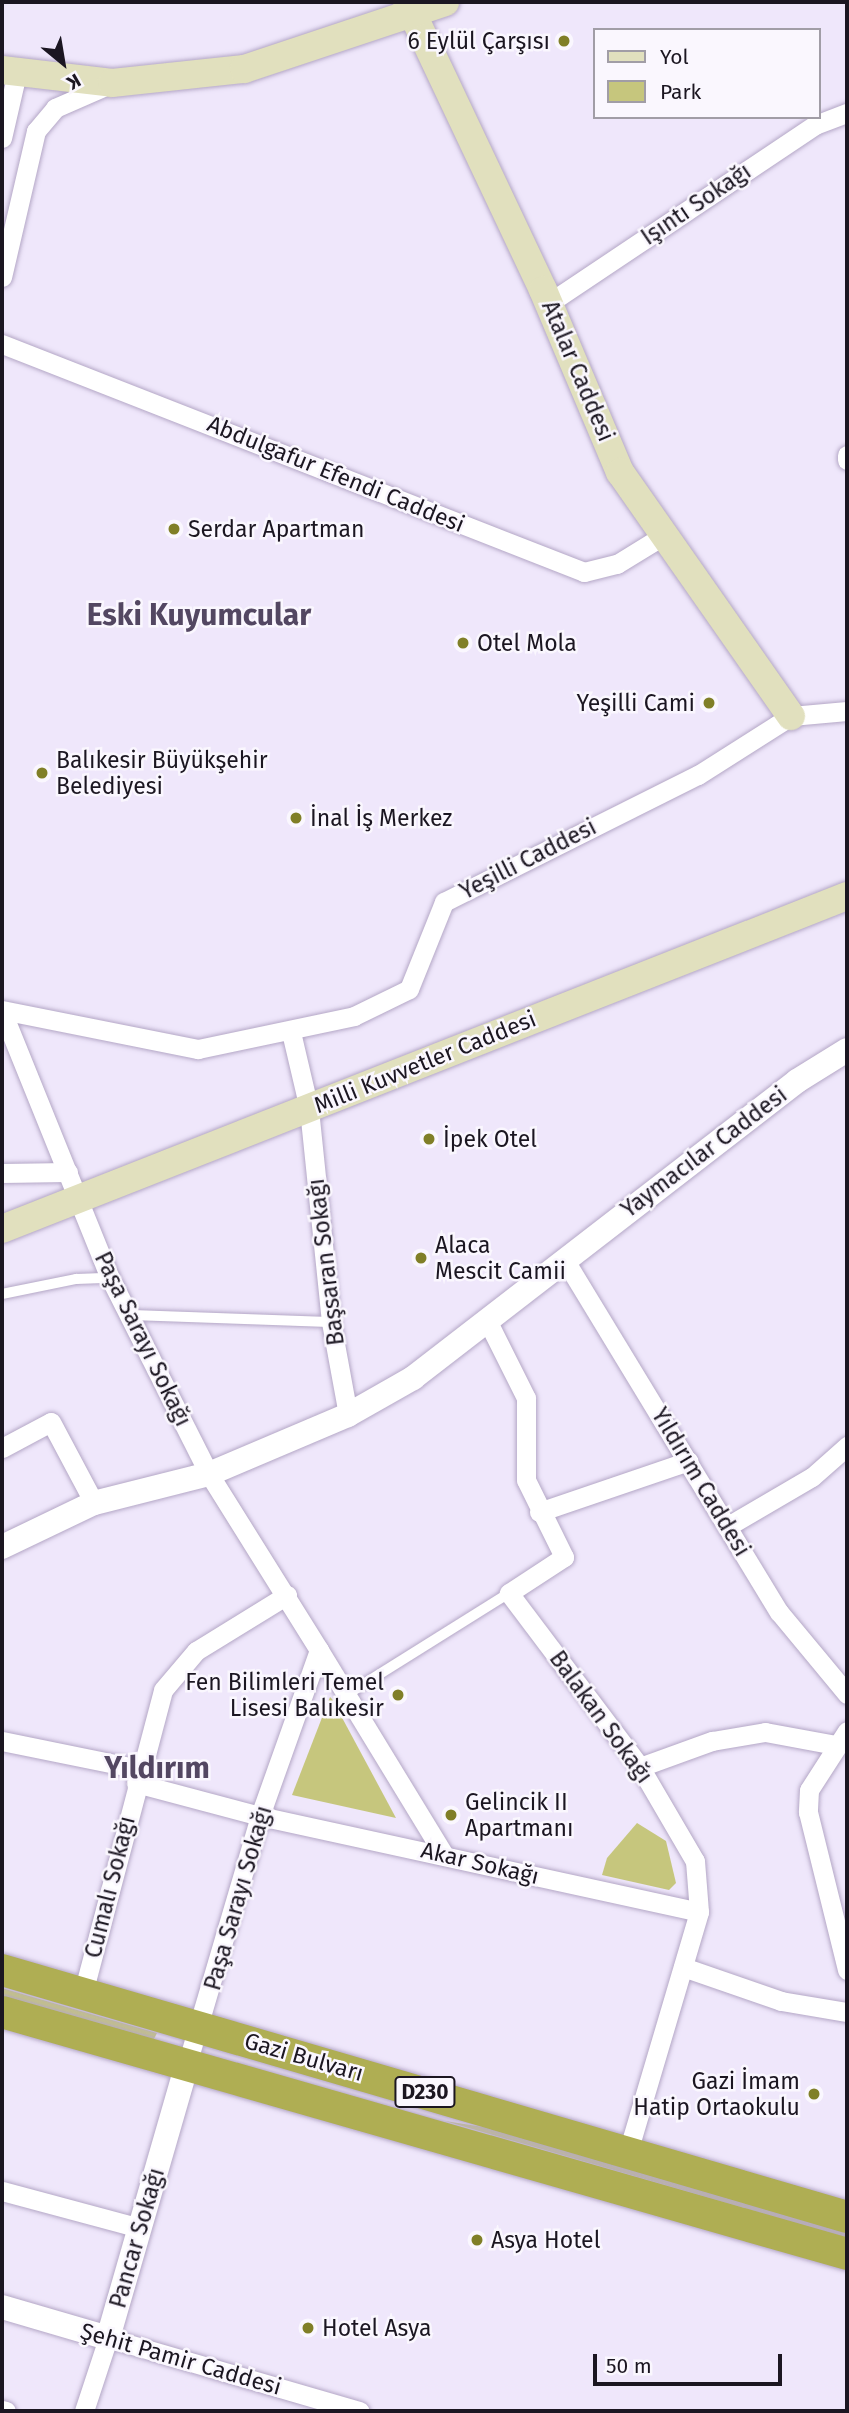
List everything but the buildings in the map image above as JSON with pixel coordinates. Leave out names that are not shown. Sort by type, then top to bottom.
[{"type":"highway","name":"Gazi Bulvarı","points":[[2,1970],[847,2217]]},
{"type":"highway","name":"Gazi Bulvarı","points":[[2,2012],[847,2254]]},
{"type":"main road","points":[[9,71],[113,83],[244,69],[411,7],[445,2]]},
{"type":"main road","name":"Atalar Caddesi","points":[[411,7],[549,303],[620,472],[791,716]]},
{"type":"main road","name":"Milli Kuvvetler Caddesi","points":[[2,1229],[73,1185],[309,1109],[835,900],[847,889]]},
{"type":"street","points":[[2,138],[9,71]]},
{"type":"street","points":[[2,277],[36,131],[55,108],[113,83]]},
{"type":"street","name":"Işıntı Sokağı","points":[[549,303],[815,125],[847,113]]},
{"type":"street","name":"Abdulgafur Efendi Caddesi","points":[[2,344],[584,572],[617,564],[666,534]]},
{"type":"street","points":[[847,455],[847,460]]},
{"type":"street","name":"Yeşilli Caddesi","points":[[2,1010],[198,1049],[291,1032],[354,1016],[409,989],[444,902],[698,775],[791,716],[847,711]]},
{"type":"street","name":"Paşa Sarayı Sokağı","points":[[2,1010],[110,1278],[209,1475],[287,1595],[444,1855]]},
{"type":"street","name":"Başsaran Sokağı","points":[[291,1032],[309,1109],[331,1322],[348,1415]]},
{"type":"street","name":"Yaymacılar Caddesi","points":[[2,1547],[94,1503],[209,1475],[348,1415],[413,1378],[489,1324],[786,1090],[847,1050]]},
{"type":"street","points":[[2,1173],[73,1185]]},
{"type":"street","name":"Yıldırım Caddesi","points":[[566,1262],[690,1461],[779,1612],[847,1694]]},
{"type":"street","points":[[489,1324],[526,1398],[528,1435],[523,1460],[539,1512],[564,1557],[509,1593]]},
{"type":"street","points":[[2,1448],[51,1422],[94,1503]]},
{"type":"street","points":[[728,1526],[812,1477],[847,1446]]},
{"type":"street","points":[[539,1512],[690,1461]]},
{"type":"street","name":"Balakan Sokağı","points":[[509,1593],[640,1767],[695,1861],[699,1912],[628,2151]]},
{"type":"street","name":"Cumalı Sokağı","points":[[83,1993],[138,1776],[163,1690],[196,1651],[287,1595]]},
{"type":"street","name":"Paşa Sarayı Sokağı","points":[[187,2064],[260,1816],[319,1650]]},
{"type":"street","points":[[640,1767],[712,1741],[765,1732],[841,1738],[809,1790],[808,1812],[847,1970]]},
{"type":"street","name":"Akar Sokağı","points":[[2,1741],[138,1776],[260,1816],[699,1912]]},
{"type":"street","points":[[682,1967],[781,2001],[847,2012]]},
{"type":"street","name":"Pancar Sokağı","points":[[85,2411],[187,2064]]},
{"type":"street","points":[[2,2191],[140,2228]]},
{"type":"street","name":"Şehit Pamir Caddesi","points":[[2,2307],[360,2411]]},
{"type":"lane","points":[[2,1294],[76,1279],[110,1278]]},
{"type":"lane","points":[[130,1315],[331,1322]]},
{"type":"lane","points":[[346,1695],[509,1593]]},
{"type":"green space","points":[[330,1697],[332,1699],[396,1818],[292,1795]]},
{"type":"green space","points":[[637,1823],[666,1841],[676,1883],[669,1890],[602,1875],[607,1858]]},
{"type":"green space","points":[[2,1988],[157,2033],[153,2041],[2,1997]]},
{"type":"green space","points":[[445,2121],[490,2128],[847,2230],[847,2238]]},
{"type":"place","name":"6 Eylül Çarşısı","points":[[564,41]]},
{"type":"place","name":"Serdar Apartman","points":[[174,529]]},
{"type":"place","name":"Otel Mola","points":[[463,643]]},
{"type":"place","name":"Yeşilli Cami","points":[[709,703]]},
{"type":"place","name":"Balıkesir Büyükşehir Belediyesi","points":[[42,773]]},
{"type":"place","name":"İnal İş Merkez","points":[[296,818]]},
{"type":"place","name":"İpek Otel","points":[[429,1139]]},
{"type":"place","name":"Alaca Mescit Camii","points":[[421,1258]]},
{"type":"place","name":"Fen Bilimleri Temel Lisesi Balıkesir","points":[[398,1695]]},
{"type":"place","name":"Gelincik II Apartmanı","points":[[451,1815]]},
{"type":"place","name":"Gazi İmam Hatip Ortaokulu","points":[[814,2094]]},
{"type":"place","name":"Asya Hotel","points":[[477,2240]]},
{"type":"place","name":"Hotel Asya","points":[[308,2328]]},
{"type":"district","name":"Eski Kuyumcular","points":[[199,615]]},
{"type":"district","name":"Yıldırım","points":[[157,1768]]}]
